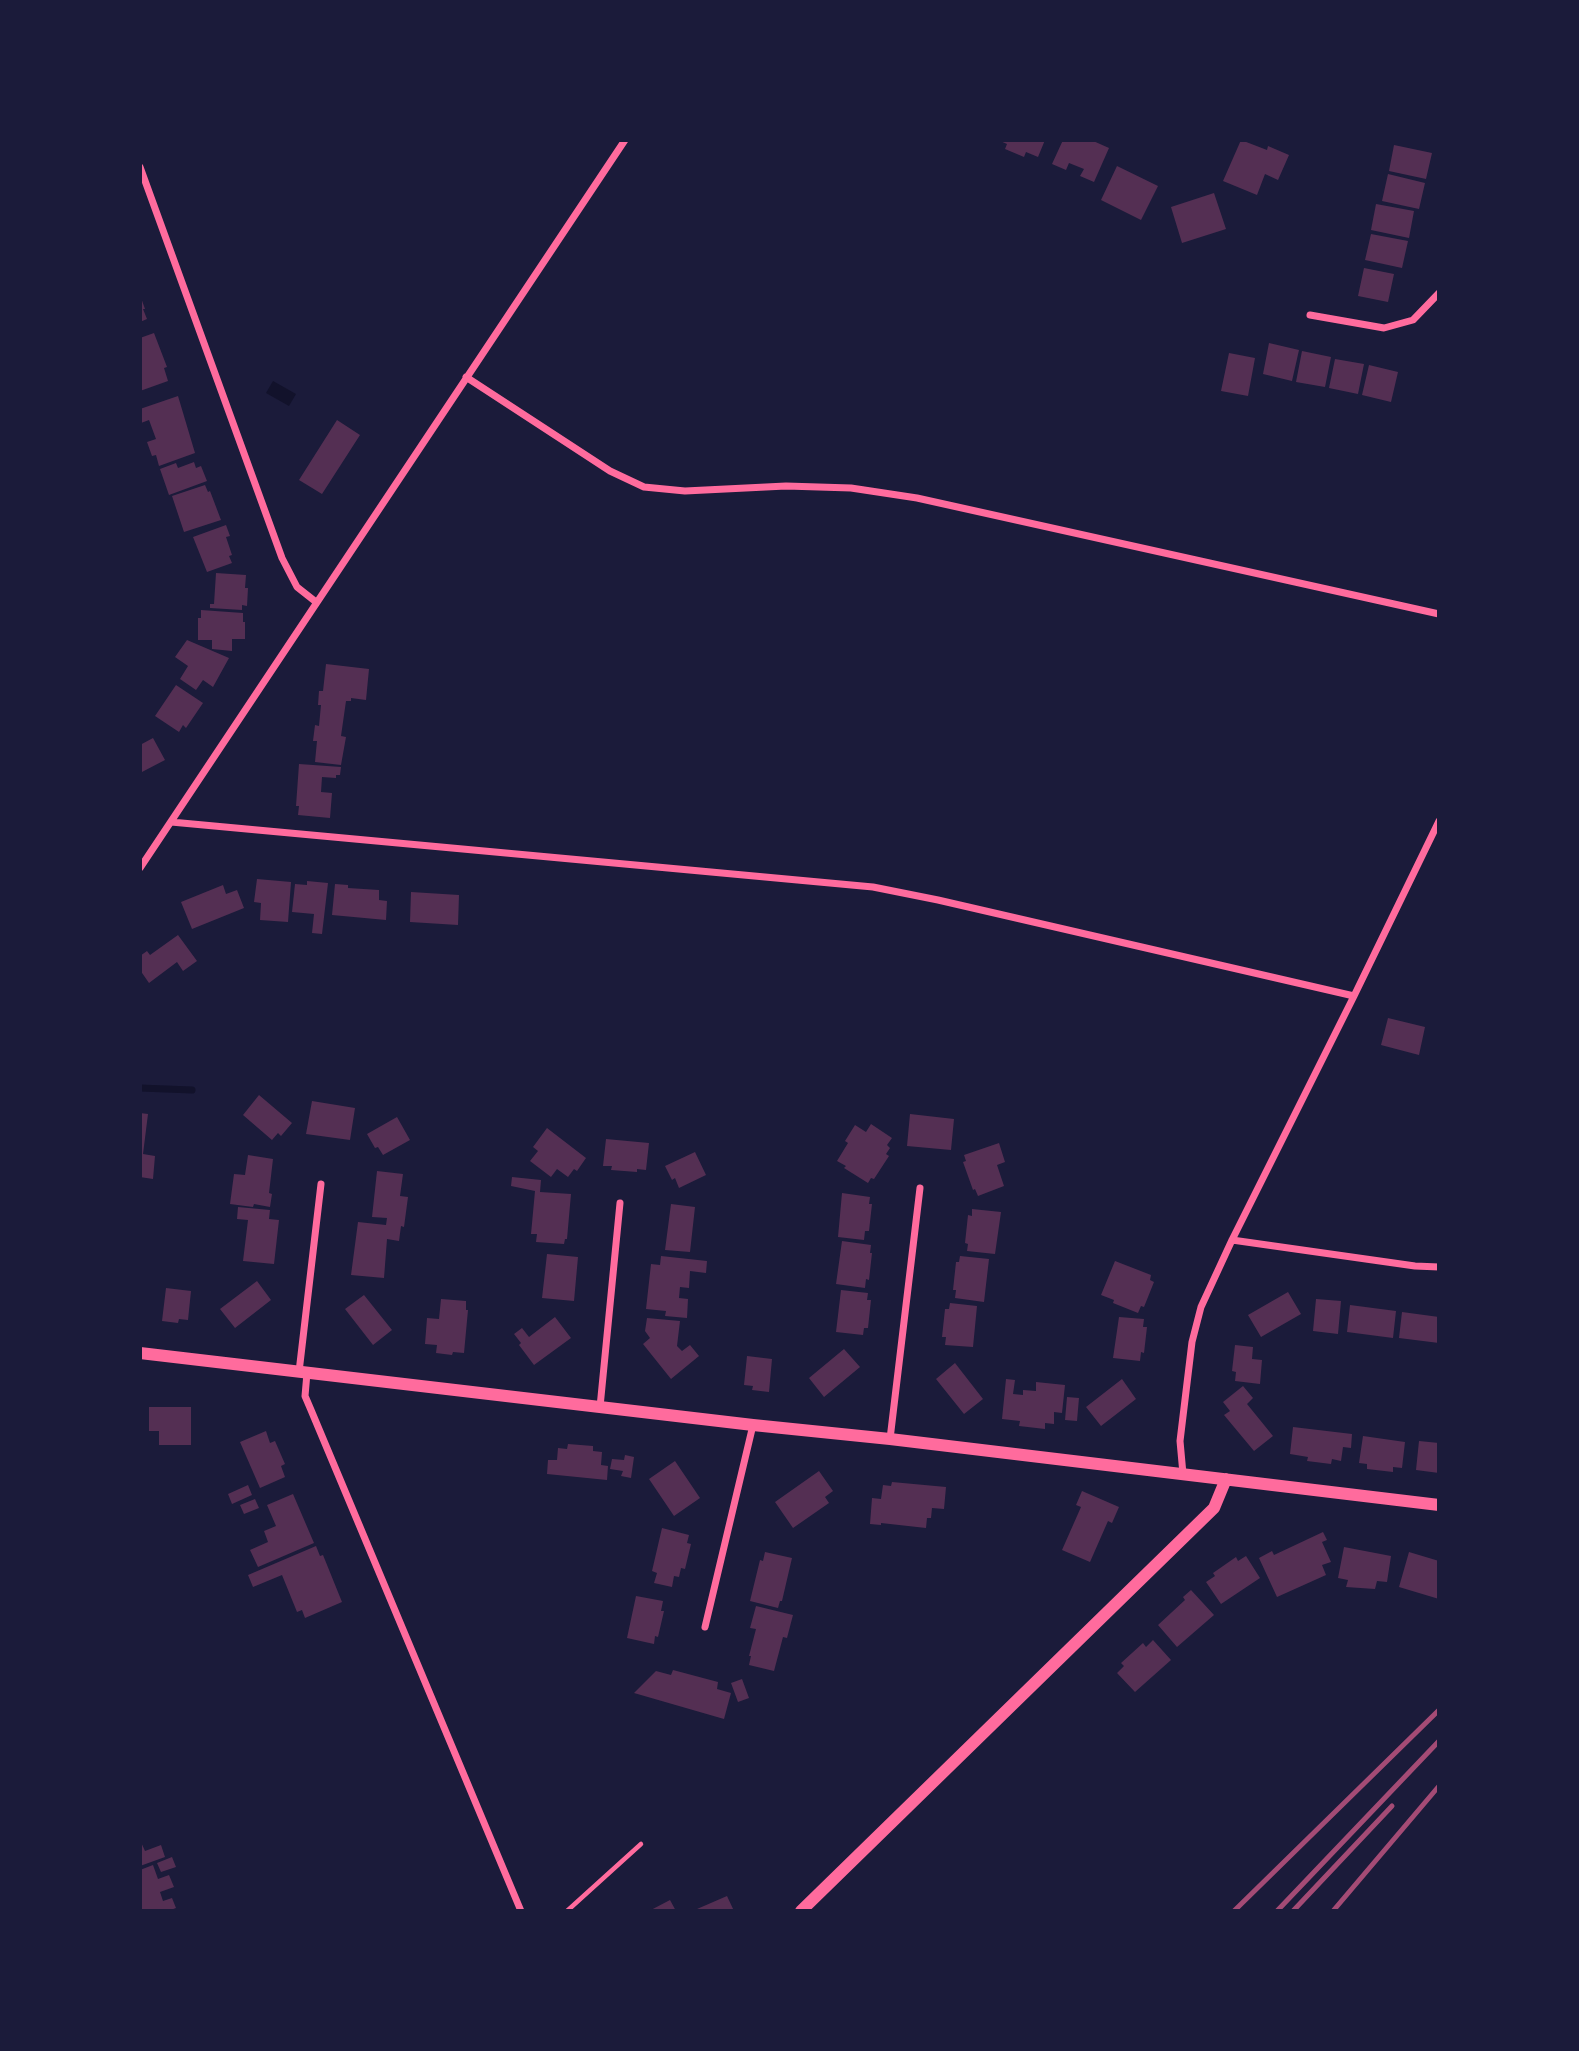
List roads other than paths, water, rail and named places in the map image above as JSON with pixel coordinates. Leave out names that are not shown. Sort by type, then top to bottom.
[{"type":"street","points":[[140,868],[625,140]]},
{"type":"street","points":[[140,167],[282,558],[297,587],[316,602]]},
{"type":"street","points":[[1310,315],[1384,328],[1413,320],[1439,293]]},
{"type":"street","points":[[466,377],[610,471],[644,488],[685,491],[786,486],[851,488],[917,498],[1439,614]]},
{"type":"street","points":[[1183,1474],[1180,1441],[1192,1342],[1201,1307],[1439,821]]},
{"type":"street","points":[[171,822],[873,887],[1354,996]]},
{"type":"street","points":[[321,1184],[303,1372],[305,1396],[521,1911]]},
{"type":"street","points":[[890,1439],[920,1188]]},
{"type":"street","points":[[600,1407],[620,1203]]},
{"type":"street","points":[[1232,1240],[1415,1266],[1439,1267]]},
{"type":"street","points":[[140,1353],[1439,1505]]},
{"type":"street","points":[[705,1627],[753,1425]]},
{"type":"street","points":[[805,1910],[1214,1508],[1226,1479]]},
{"type":"lane","points":[[567,1911],[641,1844]]},
{"type":"waterway","points":[[140,1088],[192,1090]]},
{"type":"railway","points":[[1234,1911],[1439,1710]]},
{"type":"railway","points":[[1277,1911],[1439,1741]]},
{"type":"railway","points":[[1333,1911],[1439,1786]]},
{"type":"railway","points":[[1293,1911],[1392,1806]]}]
